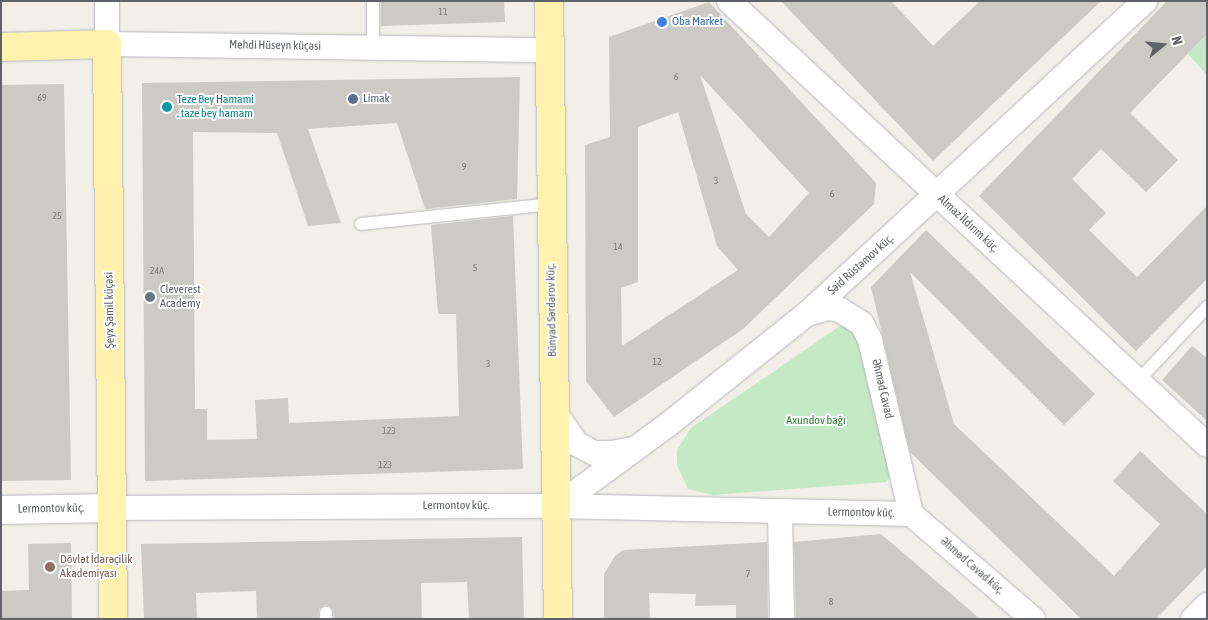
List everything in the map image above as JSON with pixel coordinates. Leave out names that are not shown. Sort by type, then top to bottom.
[{"type":"main road","name":"Bünyad Sərdarov küç.","points":[[549,1],[553,410],[557,506],[558,619]]},
{"type":"main road","name":"Mehdi Hüseyn küçəsi","points":[[1,46],[107,44]]},
{"type":"main road","name":"Şeyx Şamil küçəsi","points":[[107,44],[114,619]]},
{"type":"street","name":"Şeyx Şamil küçəsi","points":[[107,1],[107,44]]},
{"type":"street","name":"Almaz İldırım küç.","points":[[729,1],[1207,445]]},
{"type":"street","name":"Səid Rüstəmov küç.","points":[[557,506],[637,448],[807,314],[1146,1]]},
{"type":"street","name":"Mehdi Hüseyn küçəsi","points":[[107,44],[549,50]]},
{"type":"street","name":"Əhməd Cavad","points":[[807,314],[828,308],[840,310],[862,324],[870,340],[912,514]]},
{"type":"street","points":[[553,410],[577,444],[594,453],[611,454],[637,448]]},
{"type":"street","name":"Lermontov küç.","points":[[1,510],[557,506],[912,514]]},
{"type":"street","points":[[780,512],[782,619]]},
{"type":"street","name":"Əhməd Cavad küç.","points":[[912,514],[1032,619]]},
{"type":"street","points":[[1193,619],[1207,605]]},
{"type":"lane","points":[[372,1],[373,48]]},
{"type":"lane","points":[[361,224],[551,204]]},
{"type":"lane","points":[[1137,382],[1207,307]]},
{"type":"green space","points":[[1207,34],[1207,75],[1188,54]]},
{"type":"green space","name":"Axundov bağı","points":[[840,326],[852,326],[861,333],[892,476],[886,482],[712,495],[688,489],[677,465],[677,450],[691,428]]},
{"type":"building","points":[[381,1],[504,1],[505,22],[381,26]]},
{"type":"building","points":[[781,1],[891,1],[933,46],[980,1],[1101,1],[933,161]]},
{"type":"building","points":[[1167,1],[1207,1],[1207,34],[1130,113],[1178,160],[1146,192],[1101,149],[1072,179],[1106,213],[1089,230],[1137,277],[1207,206],[1207,279],[1136,351],[979,196]]},
{"type":"building","points":[[709,2],[876,183],[874,204],[743,329],[614,417],[586,381],[585,145],[610,137],[609,37]],"holes":[[[700,75],[809,193],[769,237],[746,214]],[[678,112],[717,246],[738,270],[622,346],[621,288],[638,282],[638,127]]]},
{"type":"building","points":[[520,77],[517,199],[425,209],[397,123],[308,129],[341,223],[308,226],[277,133],[193,132],[195,409],[207,409],[207,440],[257,439],[255,400],[288,398],[289,423],[459,416],[456,314],[438,314],[431,225],[513,216],[523,469],[145,481],[142,83]]},
{"type":"building","points":[[64,84],[71,480],[1,481],[1,85]]},
{"type":"building","points":[[926,230],[1095,394],[1064,425],[910,272],[954,424],[1114,576],[1160,524],[1113,481],[1140,451],[1207,514],[1207,566],[1156,619],[1081,619],[910,452],[871,287]]},
{"type":"building","points":[[1192,346],[1207,358],[1207,421],[1162,380]]},
{"type":"building","points":[[881,534],[980,619],[796,619],[794,542]]},
{"type":"building","points":[[522,537],[524,619],[469,619],[467,582],[421,583],[422,619],[334,619],[333,609],[326,605],[319,609],[318,619],[257,619],[256,591],[196,593],[197,619],[144,619],[141,544]]},
{"type":"building","points":[[767,542],[768,619],[736,619],[736,605],[695,606],[696,594],[649,593],[650,619],[604,619],[604,574],[615,556],[623,550]]},
{"type":"building","name":"Dövlət İdarəçilik Akademiyası","points":[[71,543],[72,619],[1,619],[1,591],[29,590],[28,544]]},
{"type":"place","name":"Oba Market","points":[[662,22]]},
{"type":"place","name":"Limak","points":[[353,99]]},
{"type":"place","name":"Teze Bey Hamami . taze bey hamam","points":[[167,107]]},
{"type":"place","name":"Cleverest Academy","points":[[150,297]]},
{"type":"place","name":"Dövlət İdarəçilik Akademiyası","points":[[50,567]]}]
